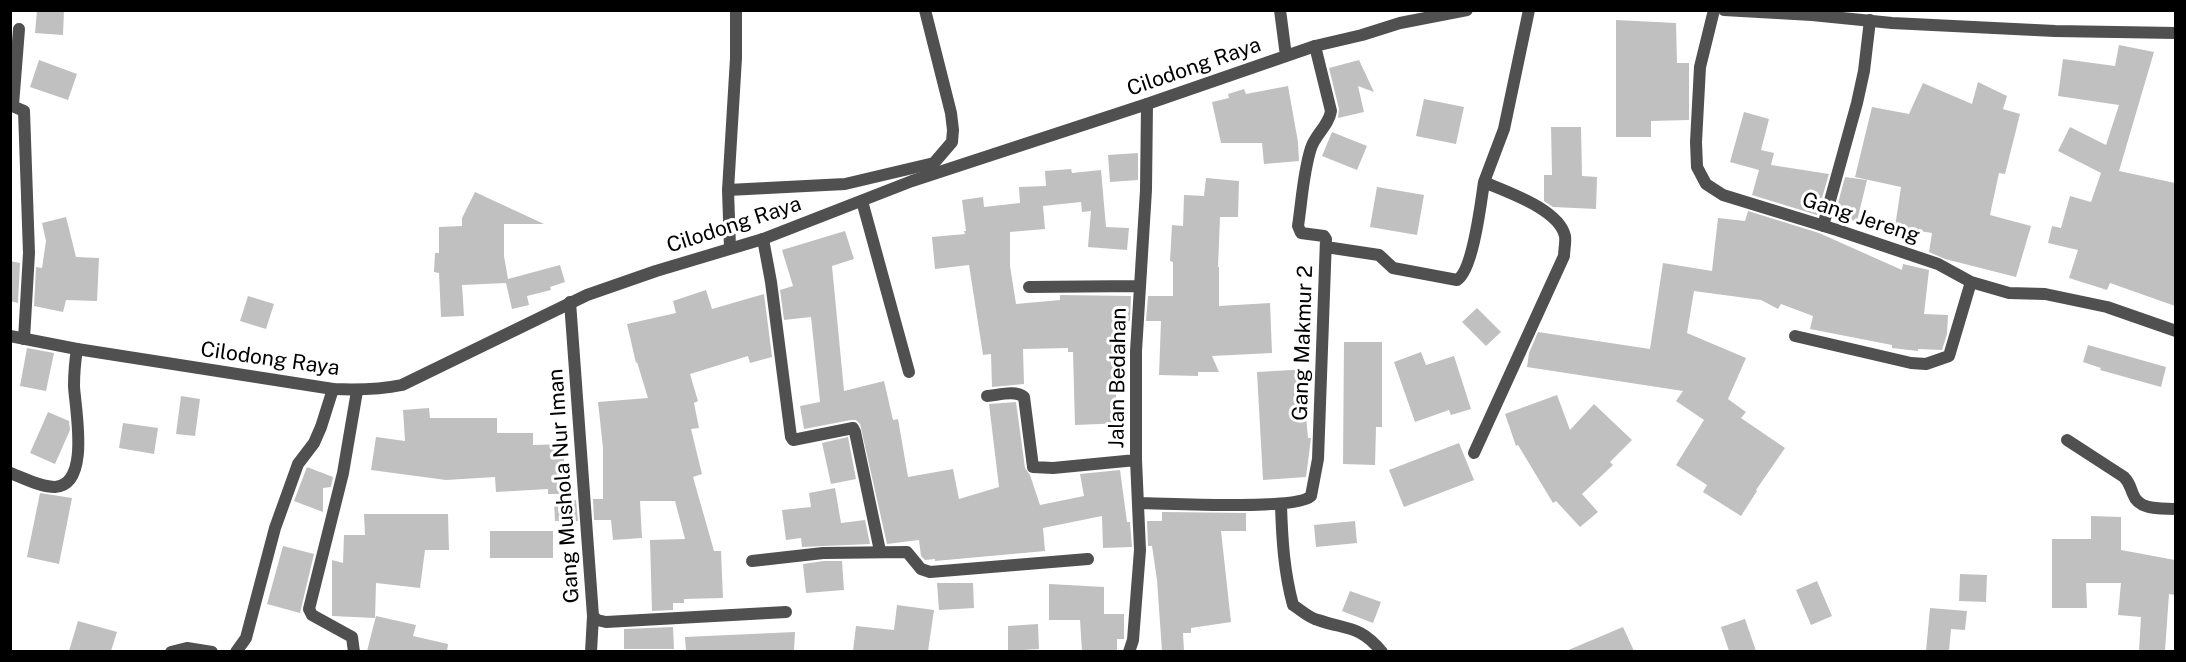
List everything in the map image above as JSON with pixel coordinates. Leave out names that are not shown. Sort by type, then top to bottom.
[{"type":"street","points":[[730,248],[728,190],[736,58],[736,10]]},
{"type":"street","points":[[728,190],[845,184],[934,164],[952,142],[953,130],[951,112],[925,10]]},
{"type":"street","points":[[1280,10],[1286,56]]},
{"type":"street","points":[[1326,248],[1379,255],[1393,268],[1457,280],[1462,277],[1469,260],[1484,182],[1504,129],[1528,10]]},
{"type":"street","name":"Gang Jereng","points":[[1714,10],[1700,67],[1696,142],[1697,167],[1706,184],[1723,195],[1938,264],[1971,282],[2009,292],[2045,294],[2108,306],[2175,331]]},
{"type":"street","points":[[1724,10],[1812,13],[1870,20],[2055,31],[2175,33]]},
{"type":"street","name":"Cilodong Raya","points":[[10,336],[77,349],[333,389],[357,391],[402,385],[570,302],[656,271],[763,239],[912,181],[1315,46],[1362,36],[1400,23],[1458,11]]},
{"type":"street","points":[[1823,226],[1857,103],[1864,71],[1870,20]]},
{"type":"street","points":[[19,29],[12,105],[24,111],[29,253],[24,339]]},
{"type":"street","name":"Gang Makmur 2","points":[[1138,503],[1281,505],[1307,501],[1311,496],[1318,459],[1326,239],[1324,236],[1305,235],[1301,233],[1298,226],[1305,167],[1312,144],[1330,116],[1330,106],[1315,46]]},
{"type":"street","name":"Jalan Bedahan","points":[[1129,651],[1133,640],[1140,550],[1136,460],[1136,351],[1146,189],[1147,104]]},
{"type":"street","points":[[1473,453],[1564,256],[1565,237],[1559,223],[1538,207],[1484,182]]},
{"type":"street","points":[[862,201],[909,372]]},
{"type":"street","points":[[763,239],[773,294],[791,437],[793,440],[853,428],[880,551]]},
{"type":"street","points":[[1795,336],[1901,362],[1926,364],[1938,361],[1949,356],[1971,282]]},
{"type":"street","points":[[1029,287],[1139,286]]},
{"type":"street","name":"Gang Mushola Nur Iman","points":[[570,302],[593,616],[597,620],[606,622],[786,612]]},
{"type":"street","points":[[10,473],[45,486],[57,487],[67,482],[74,470],[78,458],[80,436],[74,385],[77,349]]},
{"type":"street","points":[[236,651],[246,638],[252,608],[279,517],[298,464],[314,443],[333,389]]},
{"type":"street","points":[[354,651],[352,637],[312,615],[309,609],[343,473],[357,391]]},
{"type":"street","points":[[987,396],[1022,394],[1033,467],[1053,468],[1136,460]]},
{"type":"street","points":[[2067,440],[2124,477],[2130,484],[2136,499],[2143,505],[2175,509]]},
{"type":"street","points":[[1281,505],[1282,543],[1287,584],[1293,605],[1317,620],[1357,630],[1372,639],[1382,651]]},
{"type":"street","points":[[752,561],[823,553],[907,552],[921,569],[930,572],[1088,559]]},
{"type":"street","points":[[591,651],[593,616]]},
{"type":"street","points":[[171,651],[187,648],[212,651]]},
{"type":"building","points":[[37,10],[64,10],[63,35],[35,33]]},
{"type":"building","points":[[1616,20],[1676,23],[1677,63],[1689,63],[1689,120],[1651,121],[1651,137],[1616,137]]},
{"type":"building","points":[[2119,45],[2154,52],[2119,171],[2175,183],[2175,306],[2110,283],[2107,290],[2069,278],[2078,250],[2048,243],[2052,226],[2061,228],[2070,196],[2091,202],[2101,173],[2058,151],[2070,127],[2106,145],[2119,105],[2058,96],[2063,59],[2115,66]]},
{"type":"building","points":[[39,60],[77,74],[68,100],[30,87]]},
{"type":"building","points":[[1359,60],[1374,92],[1358,86],[1364,112],[1338,118],[1339,109],[1329,68]]},
{"type":"building","points":[[1978,82],[2007,96],[2003,109],[2020,114],[2005,174],[1999,173],[1990,215],[2031,226],[2016,277],[1945,259],[1929,252],[1932,233],[1895,227],[1901,187],[1855,177],[1872,107],[1909,114],[1923,83],[1972,104]]},
{"type":"building","points":[[1288,86],[1299,161],[1264,164],[1262,143],[1221,143],[1212,102],[1229,98],[1228,94],[1244,89],[1246,94]]},
{"type":"building","points":[[1424,99],[1464,107],[1456,144],[1416,136]]},
{"type":"building","points":[[1744,112],[1769,119],[1761,150],[1774,153],[1771,165],[1829,174],[1817,215],[1752,195],[1759,170],[1730,162]]},
{"type":"building","points":[[1551,127],[1581,127],[1582,176],[1597,177],[1596,209],[1553,207],[1544,201],[1544,175],[1552,175]]},
{"type":"building","points":[[1332,132],[1367,146],[1357,170],[1322,156]]},
{"type":"building","points":[[1138,153],[1138,180],[1110,182],[1108,155]]},
{"type":"building","points":[[1071,169],[1072,173],[1101,170],[1106,227],[1129,228],[1127,250],[1088,247],[1091,211],[1082,212],[1081,202],[1043,206],[1045,229],[1010,232],[1010,266],[1016,304],[1060,300],[1060,295],[1131,296],[1130,321],[1117,323],[1116,399],[1124,399],[1125,423],[1075,425],[1073,352],[1068,352],[1068,348],[1023,349],[1024,384],[992,387],[991,354],[983,355],[969,265],[935,269],[932,237],[965,234],[962,200],[983,197],[984,207],[1020,203],[1019,187],[1046,186],[1045,171]]},
{"type":"building","points":[[1845,177],[1867,180],[1857,221],[1834,218]]},
{"type":"building","points":[[1206,178],[1239,181],[1238,217],[1220,217],[1219,306],[1270,303],[1272,353],[1212,356],[1219,372],[1198,372],[1198,376],[1159,375],[1161,321],[1146,321],[1148,296],[1173,296],[1173,262],[1170,261],[1172,225],[1183,226],[1184,195],[1204,196]]},
{"type":"building","points":[[1377,187],[1424,195],[1417,235],[1370,227]]},
{"type":"building","points":[[475,192],[544,224],[504,224],[504,256],[508,279],[560,265],[565,282],[550,287],[551,290],[527,296],[529,305],[512,309],[506,283],[462,285],[464,316],[441,317],[439,273],[434,272],[435,253],[439,253],[439,227],[462,226],[462,218]]},
{"type":"building","points":[[1748,211],[1819,233],[1902,270],[1903,264],[1929,270],[1924,314],[1948,315],[1947,334],[1942,350],[1918,349],[1918,351],[1892,348],[1892,345],[1810,329],[1813,316],[1781,304],[1778,309],[1761,300],[1694,291],[1687,333],[1746,358],[1728,399],[1746,412],[1741,418],[1785,448],[1741,516],[1703,492],[1707,485],[1676,465],[1704,420],[1676,401],[1683,391],[1527,367],[1529,353],[1538,332],[1650,349],[1663,263],[1712,271],[1718,218],[1745,221]]},
{"type":"building","points":[[66,217],[76,257],[99,258],[97,301],[66,300],[63,312],[34,306],[36,267],[42,268],[46,241],[42,223]]},
{"type":"building","points":[[845,231],[854,259],[832,266],[844,391],[884,381],[893,420],[898,419],[908,477],[953,469],[959,499],[999,487],[989,404],[1016,402],[1025,468],[1030,475],[1040,505],[1084,496],[1080,474],[1120,470],[1127,522],[1130,522],[1132,547],[1103,548],[1102,516],[1043,528],[1045,551],[935,561],[935,559],[925,560],[921,556],[919,540],[887,544],[860,424],[856,420],[851,420],[804,429],[800,406],[820,402],[811,317],[784,320],[780,290],[793,286],[782,250]]},
{"type":"building","points":[[10,261],[20,263],[18,303],[10,301]]},
{"type":"building","points":[[706,290],[712,309],[764,294],[772,357],[750,363],[748,356],[690,374],[698,401],[694,403],[699,428],[691,429],[702,474],[693,477],[714,551],[721,551],[723,598],[684,599],[684,603],[673,603],[673,610],[652,611],[650,540],[685,539],[675,501],[640,501],[642,538],[613,540],[611,520],[594,520],[593,499],[603,499],[603,448],[598,402],[648,398],[636,363],[627,324],[676,313],[673,301]]},
{"type":"building","points":[[248,296],[274,304],[266,329],[240,321]]},
{"type":"building","points":[[1477,308],[1501,332],[1486,346],[1462,322]]},
{"type":"building","points":[[1344,342],[1382,342],[1382,427],[1376,427],[1375,465],[1343,464]]},
{"type":"building","points":[[2088,345],[2166,367],[2161,387],[2100,370],[2101,368],[2083,362]]},
{"type":"building","points":[[27,348],[54,353],[46,391],[20,386]]},
{"type":"building","points":[[1421,352],[1426,365],[1454,356],[1471,409],[1451,415],[1449,410],[1415,422],[1394,362]]},
{"type":"building","points":[[1309,369],[1310,394],[1304,394],[1308,438],[1311,438],[1306,477],[1263,480],[1257,372]]},
{"type":"building","points":[[1557,395],[1570,430],[1594,404],[1632,440],[1610,462],[1613,465],[1582,494],[1598,512],[1580,527],[1556,501],[1553,503],[1518,445],[1516,446],[1505,414]]},
{"type":"building","points":[[181,396],[200,399],[195,436],[176,434]]},
{"type":"building","points":[[429,408],[430,418],[497,418],[497,433],[533,433],[533,445],[564,444],[564,494],[548,494],[548,489],[496,492],[495,477],[446,480],[371,470],[376,437],[405,441],[403,410]]},
{"type":"building","points":[[48,412],[69,421],[70,430],[55,464],[30,453]]},
{"type":"building","points":[[123,423],[158,428],[154,454],[119,448]]},
{"type":"building","points":[[848,437],[856,479],[831,484],[822,443]]},
{"type":"building","points":[[1459,443],[1474,480],[1404,507],[1389,470]]},
{"type":"building","points":[[307,467],[333,477],[331,487],[323,488],[323,512],[294,501]]},
{"type":"building","points":[[835,488],[841,523],[865,520],[870,544],[802,547],[801,538],[786,540],[782,510],[811,507],[809,493]]},
{"type":"building","points":[[40,493],[72,498],[59,564],[27,557]]},
{"type":"building","points":[[576,500],[578,521],[555,521],[554,501]]},
{"type":"building","points":[[1162,512],[1246,513],[1246,531],[1221,531],[1231,622],[1191,628],[1191,633],[1183,633],[1184,651],[1162,651],[1157,580],[1152,546],[1148,546],[1147,521],[1162,521]]},
{"type":"building","points":[[364,514],[448,514],[449,550],[425,550],[420,588],[376,583],[375,618],[332,616],[332,560],[343,563],[344,535],[365,535]]},
{"type":"building","points":[[2091,516],[2121,517],[2121,550],[2175,560],[2175,595],[2169,594],[2165,651],[2139,651],[2141,617],[2118,615],[2121,583],[2086,583],[2087,608],[2052,608],[2052,539],[2091,539]]},
{"type":"building","points":[[1355,521],[1357,543],[1316,547],[1314,525]]},
{"type":"building","points":[[490,531],[553,531],[553,558],[490,558]]},
{"type":"building","points":[[283,546],[314,554],[300,613],[267,604]]},
{"type":"building","points":[[842,561],[844,590],[806,593],[803,564]]},
{"type":"building","points":[[1960,574],[1987,575],[1986,602],[1959,601]]},
{"type":"building","points":[[1817,581],[1832,616],[1811,625],[1796,590]]},
{"type":"building","points":[[937,583],[973,583],[974,608],[939,610]]},
{"type":"building","points":[[1049,584],[1104,587],[1104,614],[1124,614],[1124,639],[1117,639],[1117,651],[1082,651],[1080,620],[1049,620]]},
{"type":"building","points":[[1350,591],[1381,602],[1373,623],[1342,611]]},
{"type":"building","points":[[897,605],[934,610],[928,651],[853,651],[856,626],[894,630]]},
{"type":"building","points":[[1930,608],[1967,611],[1965,630],[1951,629],[1949,651],[1926,651]]},
{"type":"building","points":[[376,616],[416,625],[413,636],[448,644],[447,651],[367,651]]},
{"type":"building","points":[[1745,619],[1756,651],[1729,651],[1721,627]]},
{"type":"building","points":[[78,621],[117,632],[111,651],[69,651]]},
{"type":"building","points":[[1038,624],[1039,649],[1008,651],[1008,626]]},
{"type":"building","points":[[673,627],[674,649],[624,649],[624,629]]},
{"type":"building","points":[[1623,627],[1634,651],[1566,651]]},
{"type":"building","points":[[795,632],[794,651],[686,651],[685,637]]}]
